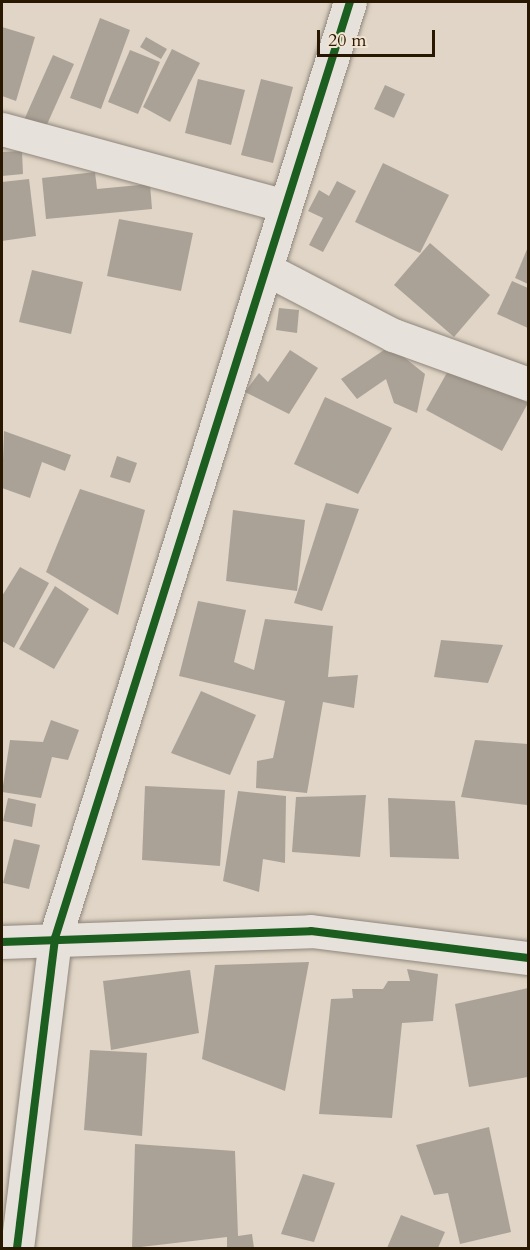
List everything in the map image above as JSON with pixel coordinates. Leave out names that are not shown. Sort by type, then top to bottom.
[{"type":"street","points":[[17,1248],[55,938],[350,2]]},
{"type":"street","points":[[2,129],[285,206]]},
{"type":"street","points":[[266,268],[393,335],[528,384]]},
{"type":"street","points":[[2,942],[55,938],[311,931],[528,958]]},
{"type":"building","points":[[100,18],[130,30],[101,109],[70,98]]},
{"type":"building","points":[[2,27],[35,37],[16,101],[2,96]]},
{"type":"building","points":[[146,37],[167,49],[161,59],[140,47]]},
{"type":"building","points":[[172,49],[200,63],[170,122],[143,107]]},
{"type":"building","points":[[130,50],[160,62],[138,114],[108,102]]},
{"type":"building","points":[[53,55],[74,64],[45,129],[24,120]]},
{"type":"building","points":[[198,79],[245,90],[231,145],[185,133]]},
{"type":"building","points":[[261,79],[293,87],[273,163],[241,155]]},
{"type":"building","points":[[385,85],[405,94],[394,118],[374,109]]},
{"type":"building","points":[[22,151],[23,174],[2,176],[2,152]]},
{"type":"building","points":[[383,163],[449,195],[420,253],[355,222]]},
{"type":"building","points":[[95,172],[97,189],[150,184],[152,209],[46,219],[42,178]]},
{"type":"building","points":[[29,179],[36,236],[2,241],[2,182]]},
{"type":"building","points":[[337,181],[356,191],[323,252],[309,245],[323,218],[308,211],[319,190],[329,196]]},
{"type":"building","points":[[119,219],[193,233],[181,291],[107,276]]},
{"type":"building","points":[[430,243],[490,295],[454,337],[394,285]]},
{"type":"building","points":[[528,247],[528,284],[515,278]]},
{"type":"building","points":[[32,270],[83,282],[71,334],[19,322]]},
{"type":"building","points":[[512,281],[528,288],[528,328],[497,314]]},
{"type":"building","points":[[279,308],[299,310],[297,333],[276,330]]},
{"type":"building","points":[[390,346],[425,374],[417,413],[394,403],[386,379],[357,399],[341,379]]},
{"type":"building","points":[[290,350],[318,368],[289,414],[245,392],[259,373],[268,382]]},
{"type":"building","points":[[453,362],[528,403],[502,451],[426,410]]},
{"type":"building","points":[[325,397],[392,428],[358,494],[294,464]]},
{"type":"building","points":[[4,431],[71,455],[65,471],[42,462],[30,498],[2,488]]},
{"type":"building","points":[[117,456],[137,463],[130,483],[110,477]]},
{"type":"building","points":[[80,489],[145,510],[118,615],[46,572]]},
{"type":"building","points":[[326,503],[359,509],[322,611],[294,603]]},
{"type":"building","points":[[233,510],[305,520],[297,591],[226,581]]},
{"type":"building","points":[[20,567],[49,583],[14,648],[2,641],[2,596]]},
{"type":"building","points":[[55,586],[89,609],[54,669],[19,649]]},
{"type":"building","points":[[198,601],[246,610],[234,662],[254,670],[265,619],[333,626],[328,677],[358,675],[354,708],[323,702],[307,793],[256,788],[257,761],[273,758],[285,701],[179,676]]},
{"type":"building","points":[[441,640],[503,645],[488,683],[434,677]]},
{"type":"building","points":[[201,691],[256,715],[230,775],[171,753]]},
{"type":"building","points":[[51,720],[79,730],[68,760],[52,757],[41,798],[2,792],[10,740],[43,742]]},
{"type":"building","points":[[475,740],[528,744],[527,805],[461,797]]},
{"type":"building","points":[[145,786],[225,790],[220,866],[142,860]]},
{"type":"building","points":[[238,791],[286,796],[285,863],[263,859],[259,892],[223,881]]},
{"type":"building","points":[[366,795],[360,857],[292,852],[296,797]]},
{"type":"building","points":[[8,798],[36,804],[32,827],[3,821]]},
{"type":"building","points":[[388,798],[455,801],[459,859],[390,857]]},
{"type":"building","points":[[14,839],[40,845],[29,889],[3,883]]},
{"type":"building","points":[[309,962],[285,1091],[202,1059],[215,965]]},
{"type":"building","points":[[407,969],[438,974],[433,1021],[402,1023],[392,1118],[319,1114],[331,999],[353,998],[352,989],[383,989],[388,981],[410,981]]},
{"type":"building","points":[[190,970],[199,1033],[111,1050],[103,981]]},
{"type":"building","points":[[528,988],[528,1077],[469,1087],[455,1004]]},
{"type":"building","points":[[90,1050],[147,1053],[142,1136],[84,1130]]},
{"type":"building","points":[[489,1127],[511,1232],[460,1244],[448,1193],[434,1195],[416,1145]]},
{"type":"building","points":[[135,1144],[235,1151],[238,1236],[252,1234],[254,1248],[227,1248],[227,1237],[132,1248]]},
{"type":"building","points":[[303,1174],[335,1183],[314,1242],[281,1234]]},
{"type":"building","points":[[401,1215],[445,1232],[438,1248],[387,1248]]},
{"type":"cycle path","points":[[17,1248],[55,938],[350,2]]},
{"type":"cycle path","points":[[2,942],[311,931],[528,958]]}]
